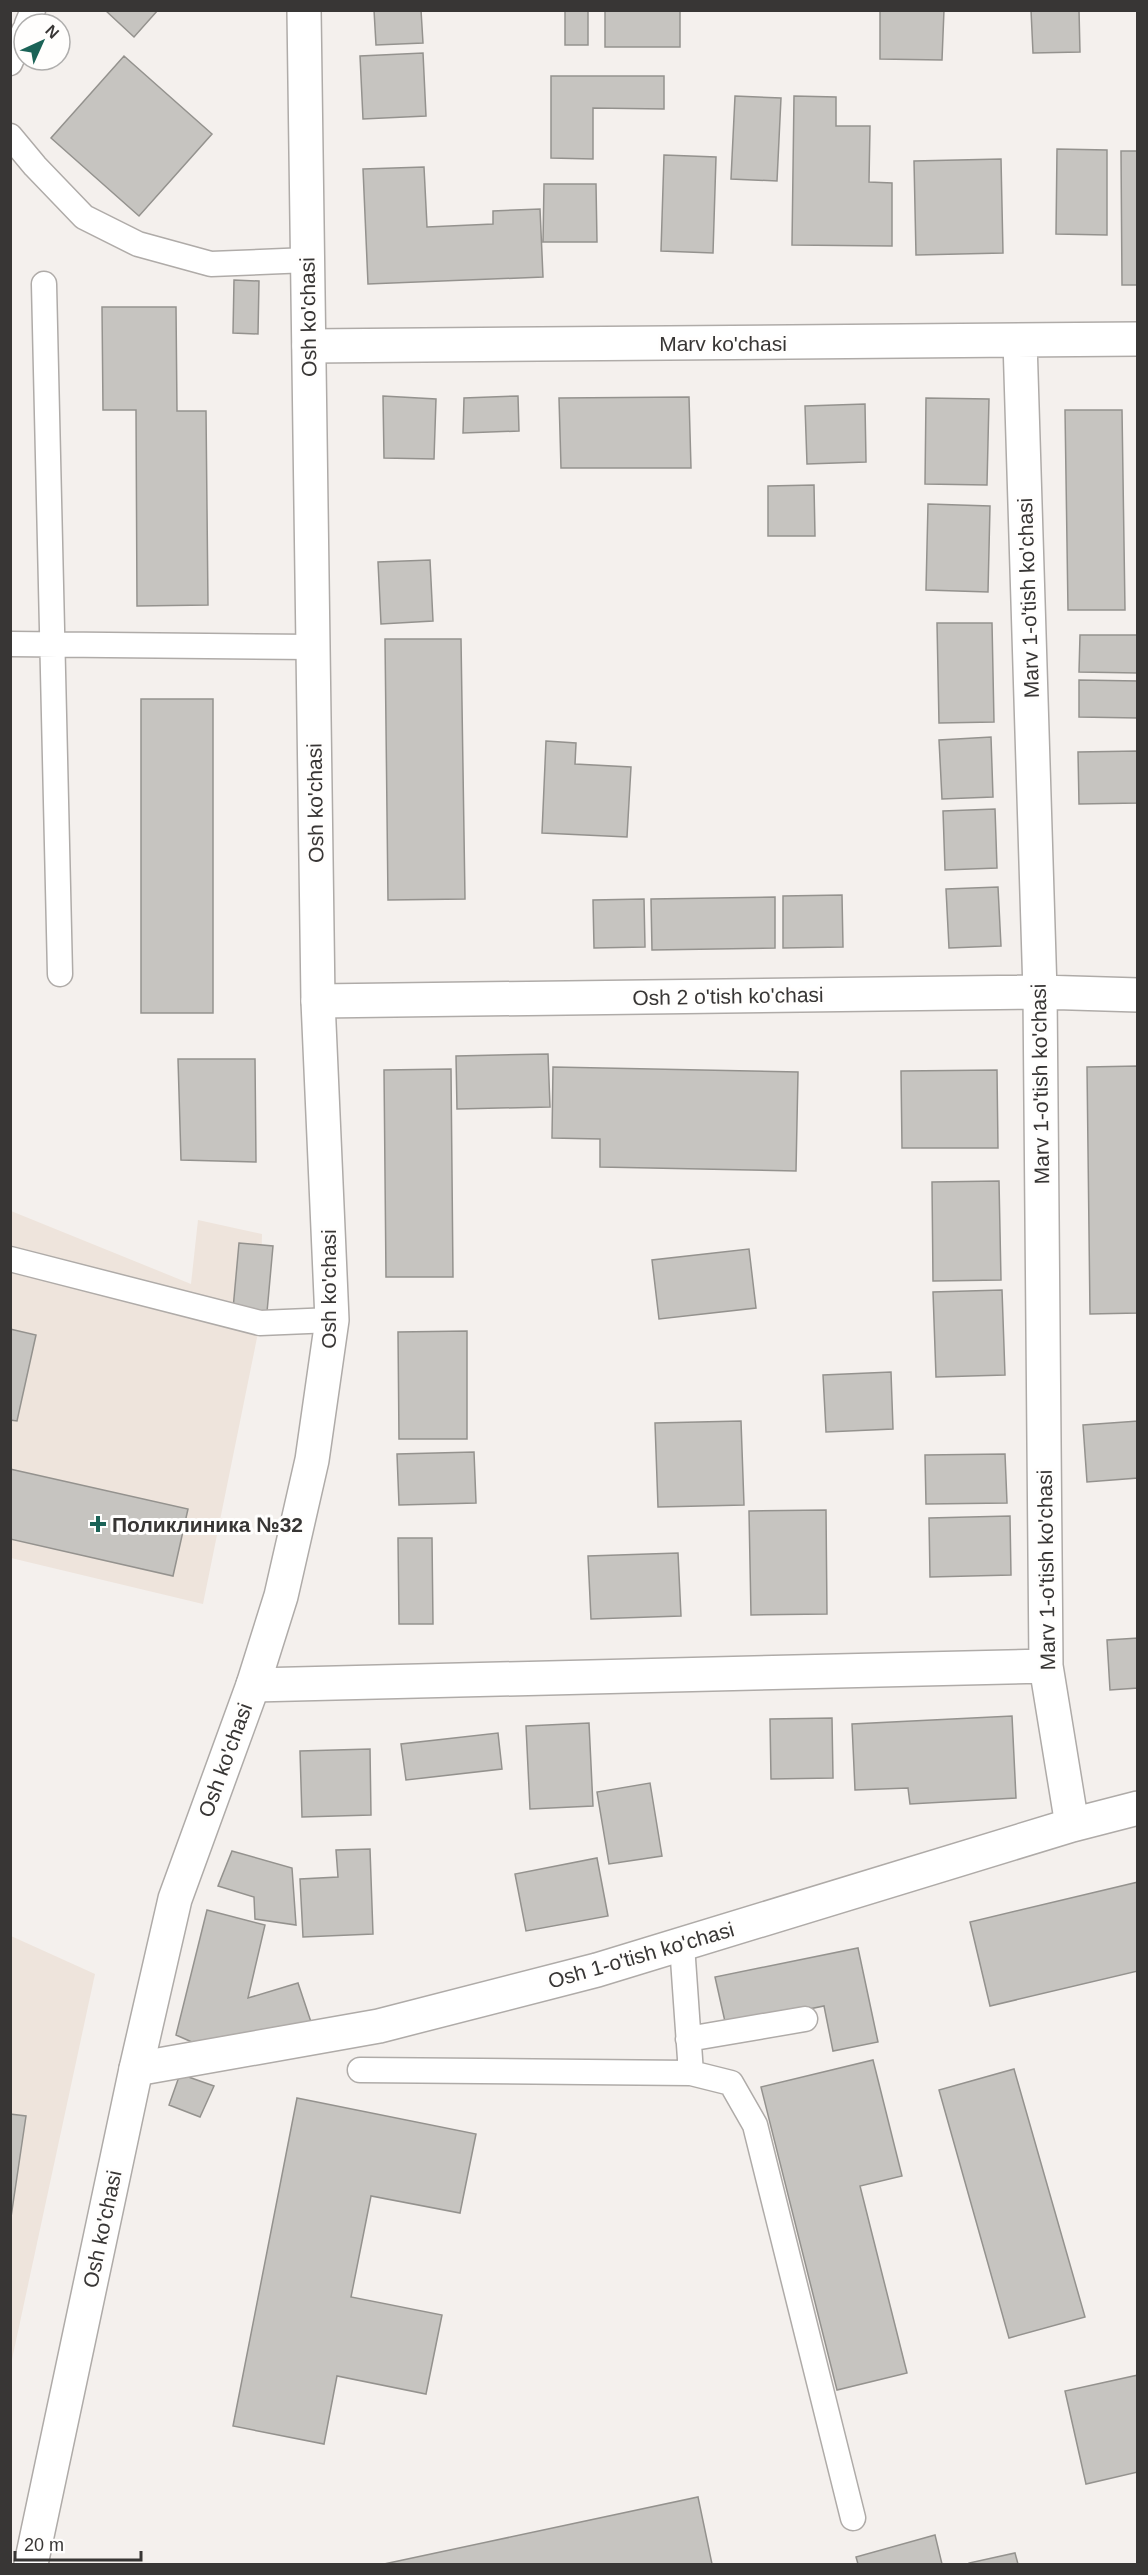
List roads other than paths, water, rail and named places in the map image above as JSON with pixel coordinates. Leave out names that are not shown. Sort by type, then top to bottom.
[{"type":"street","name":"Osh ko'chasi","points":[[31,2565],[136,2069],[175,1899],[253,1685],[281,1596],[321,1413],[332,1320],[318,1001],[304,10]]},
{"type":"street","name":"Marv ko'chasi","points":[[309,346],[1137,339]]},
{"type":"street","name":"Marv 1-o'tish ko'chasi","points":[[1020,341],[1040,992],[1046,1666],[1071,1825]]},
{"type":"street","name":"Osh 2 o'tish ko'chasi","points":[[318,1001],[1040,992],[1137,995]]},
{"type":"street","points":[[253,1685],[1046,1666]]},
{"type":"street","name":"Osh 1-o'tish ko'chasi","points":[[136,2069],[379,2026],[597,1970],[1071,1825],[1137,1808]]},
{"type":"lane","points":[[10,136],[84,217],[138,244],[211,264],[308,260]]},
{"type":"lane","points":[[44,284],[60,974]]},
{"type":"lane","points":[[10,644],[313,647]]},
{"type":"lane","points":[[10,1259],[260,1323],[332,1320]]},
{"type":"lane","points":[[682,1945],[691,2073]]},
{"type":"lane","points":[[688,2039],[805,2019]]},
{"type":"lane","points":[[360,2070],[691,2073],[731,2084],[754,2125],[853,2518]]},
{"type":"place","name":"Поликлиника №32","points":[[98,1524]]}]
